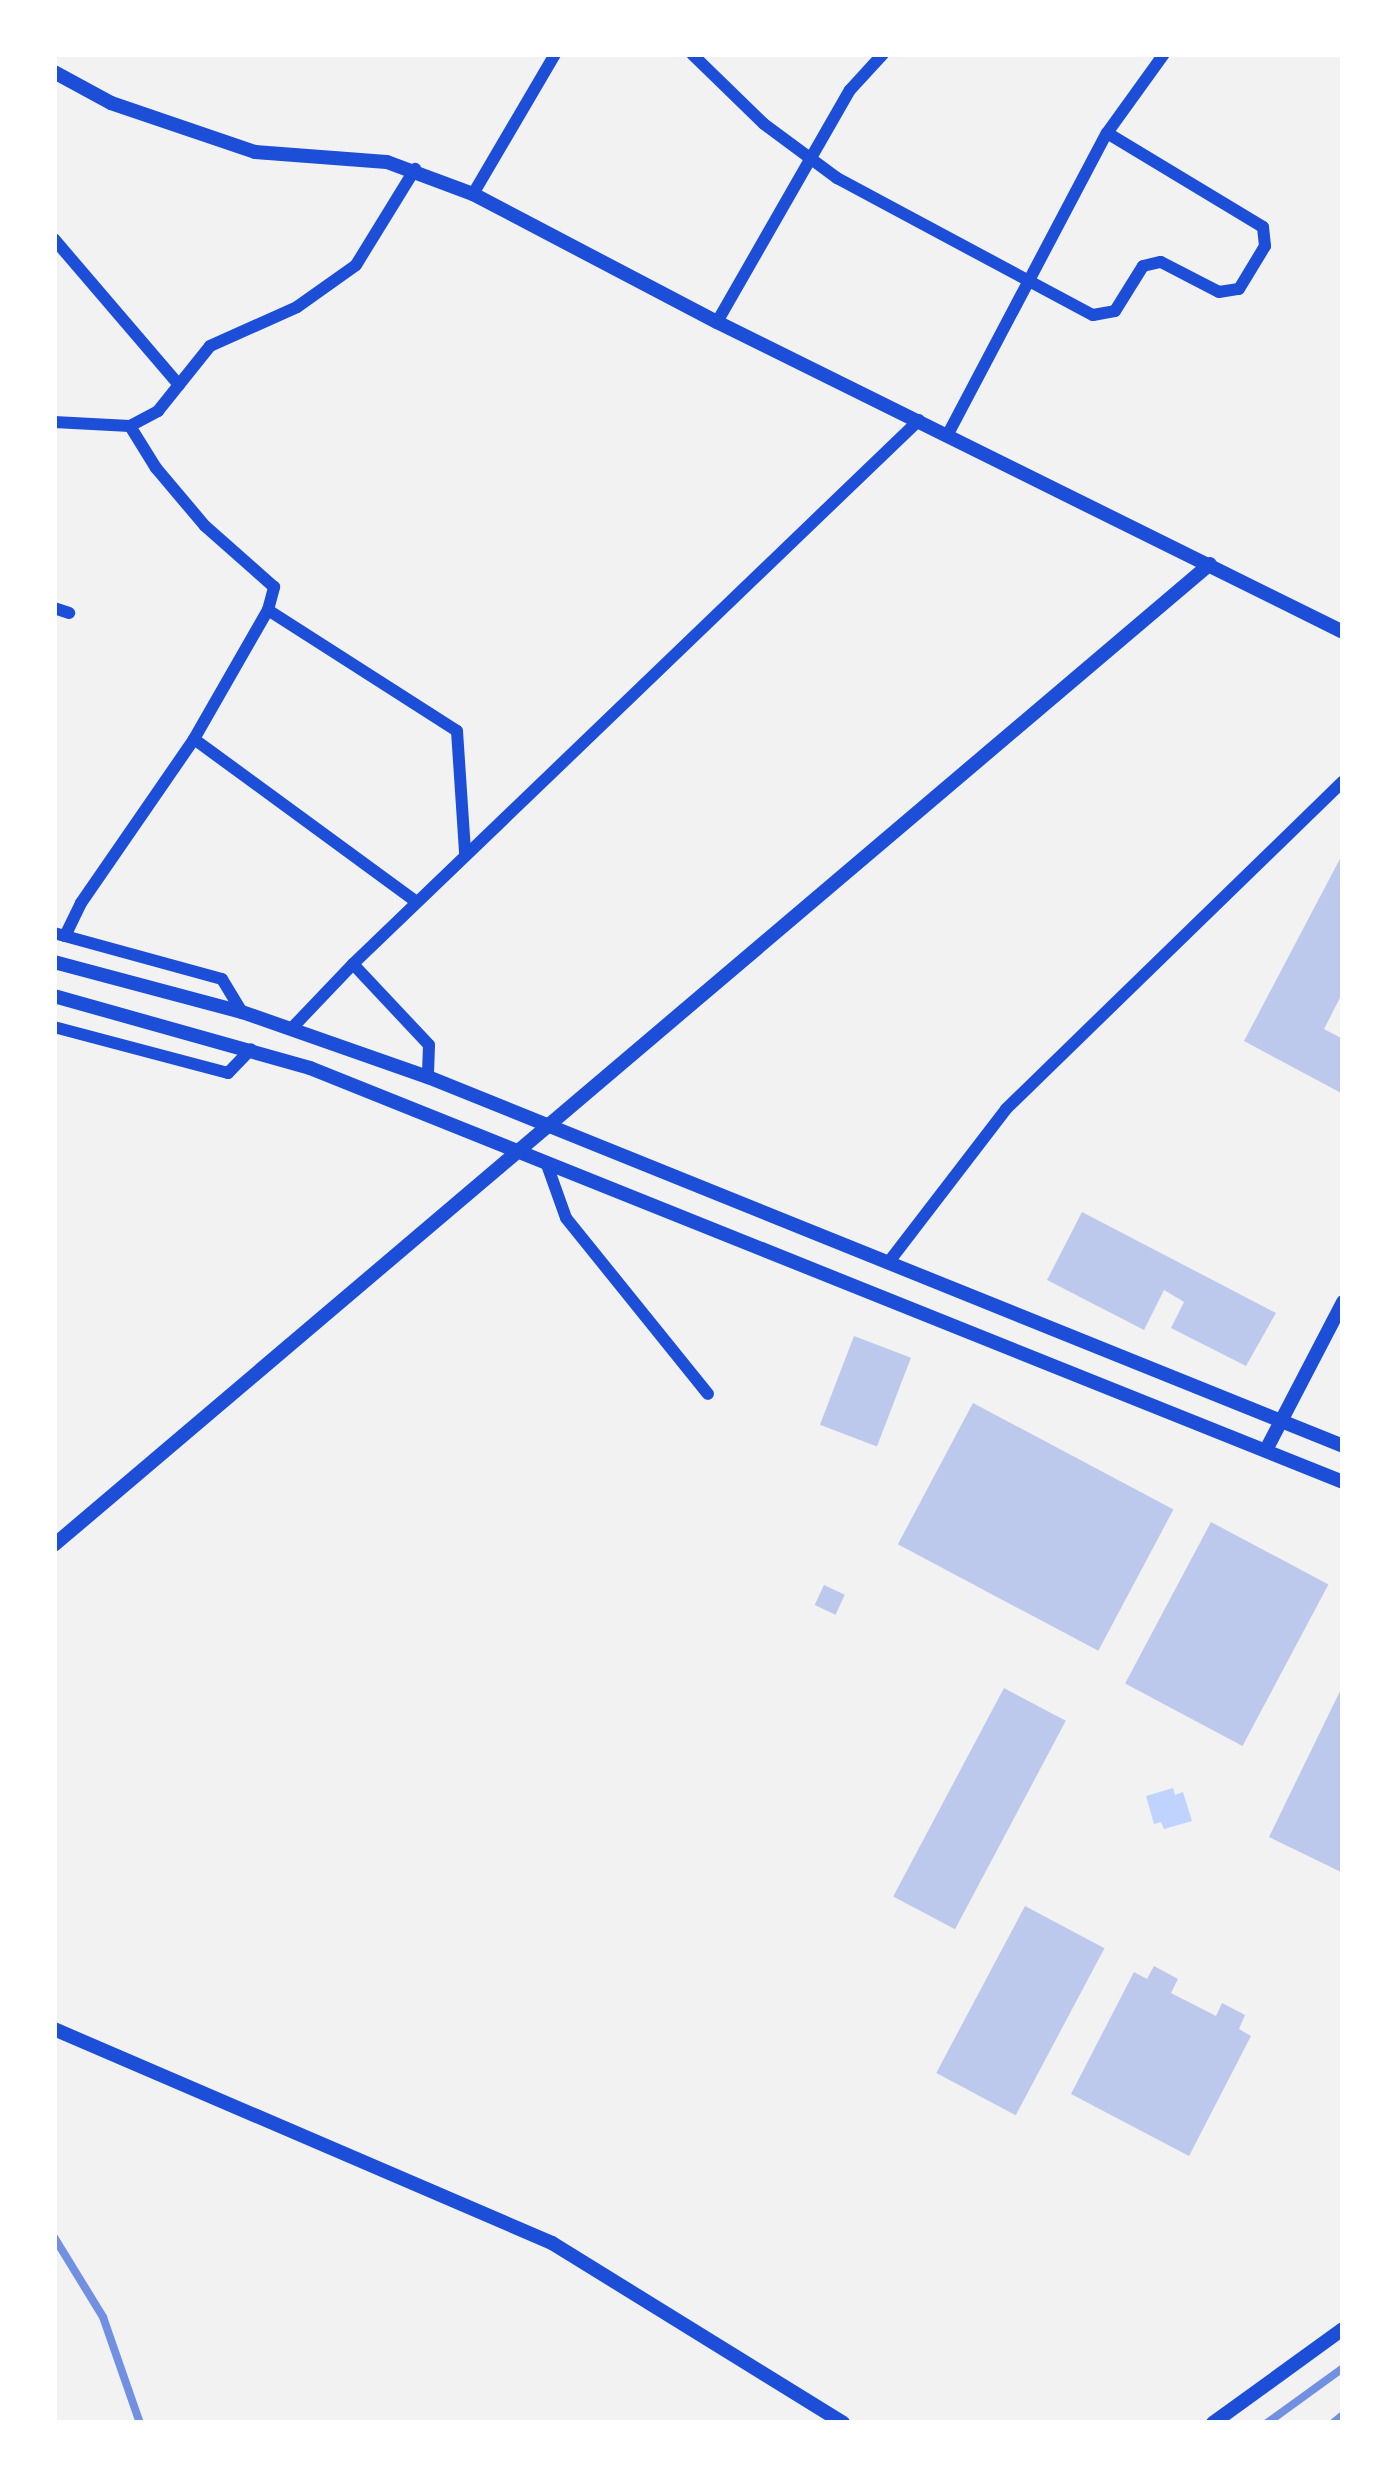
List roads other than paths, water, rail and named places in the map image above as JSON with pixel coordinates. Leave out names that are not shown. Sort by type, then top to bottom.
[{"type":"street","points":[[473,194],[554,54]]},
{"type":"street","points":[[692,54],[724,89],[809,159],[1093,315],[1115,310],[1143,266],[1161,262],[1219,292],[1239,290],[1265,246],[1262,227],[1107,133]]},
{"type":"street","points":[[717,322],[850,90],[883,54]]},
{"type":"street","points":[[948,434],[1026,279],[1156,56]]},
{"type":"street","points":[[54,73],[111,103],[255,152],[415,169],[473,194],[717,322],[1343,632]]},
{"type":"street","points":[[54,422],[130,425],[158,411],[210,346],[297,307],[356,265],[415,169]]},
{"type":"street","points":[[54,239],[178,386]]},
{"type":"street","points":[[292,1028],[415,901],[919,420]]},
{"type":"street","points":[[130,425],[156,469],[206,526],[274,587],[268,610],[194,739],[59,934],[222,979],[242,1012]]},
{"type":"street","points":[[54,1546],[1210,564]]},
{"type":"street","points":[[54,608],[69,613]]},
{"type":"street","points":[[268,610],[457,731],[466,853]]},
{"type":"street","points":[[194,739],[415,901]]},
{"type":"street","points":[[888,1263],[1006,1109],[1343,781]]},
{"type":"street","points":[[54,962],[242,1012],[428,1077],[1343,1446]]},
{"type":"street","points":[[353,964],[429,1045],[428,1077]]},
{"type":"street","points":[[54,996],[251,1048],[1343,1481]]},
{"type":"street","points":[[54,1027],[228,1073],[251,1048]]},
{"type":"street","points":[[546,1162],[550,1188],[566,1218],[708,1394]]},
{"type":"street","points":[[1266,1450],[1343,1303]]},
{"type":"street","points":[[54,2029],[552,2243],[843,2423]]},
{"type":"street","points":[[1213,2423],[1343,2330]]},
{"type":"water","points":[[1173,1788],[1175,1795],[1183,1792],[1192,1821],[1164,1829],[1161,1822],[1154,1824],[1146,1796]]},
{"type":"railway","points":[[54,2237],[103,2317],[140,2423]]},
{"type":"railway","points":[[1267,2423],[1343,2368]]},
{"type":"railway","points":[[1333,2423],[1343,2415]]}]
